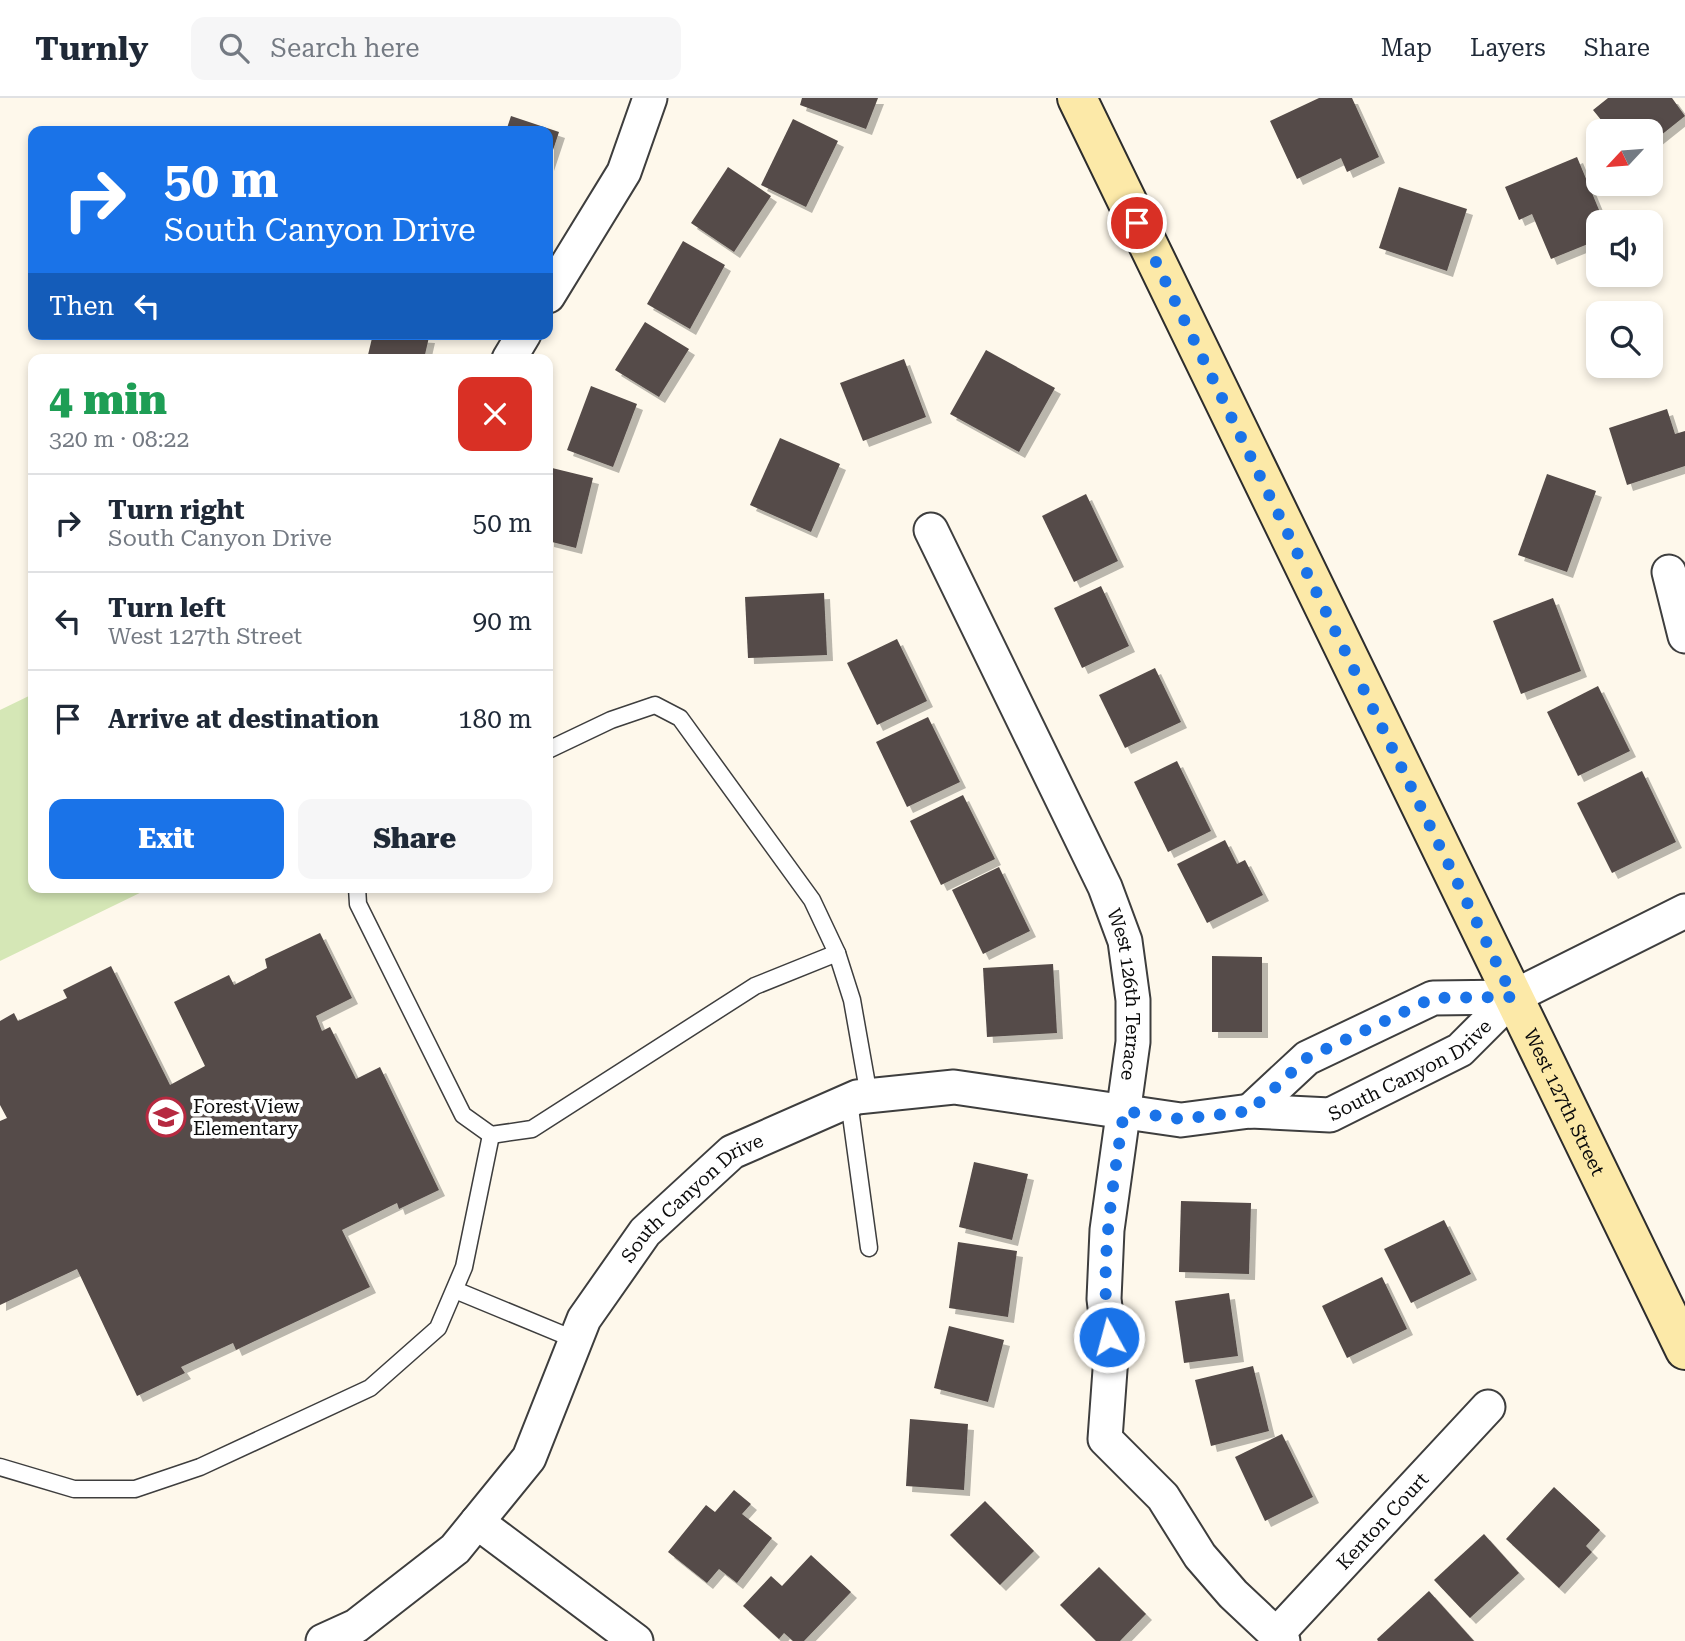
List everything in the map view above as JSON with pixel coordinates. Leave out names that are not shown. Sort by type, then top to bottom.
[{"type":"street","points":[[553,288],[624,172],[650,98]]},
{"type":"street","name":"West 127th Street","points":[[1077,98],[1685,1350]]},
{"type":"street","name":"West 126th Terrace","points":[[931,530],[1105,887],[1125,941],[1133,1000],[1133,1042],[1107,1230],[1104,1299],[1111,1356],[1105,1439],[1163,1497],[1200,1556],[1233,1594],[1280,1638]]},
{"type":"street","points":[[1670,572],[1685,636]]},
{"type":"street","points":[[1513,997],[1685,911]]},
{"type":"street","name":"South Canyon Drive","points":[[1250,1111],[1307,1058],[1433,998],[1513,997]]},
{"type":"street","name":"South Canyon Drive","points":[[323,1641],[356,1626],[455,1549],[529,1458],[584,1319],[645,1232],[732,1152],[859,1099],[954,1087],[1181,1119],[1250,1111],[1330,1115],[1460,1050],[1513,997]]},
{"type":"street","name":"Kenton Court","points":[[1280,1638],[1488,1407]]},
{"type":"street","points":[[477,1522],[636,1641]]},
{"type":"lane","points":[[553,748],[611,720],[655,705],[680,718],[812,901],[837,953],[852,1000],[869,1248]]},
{"type":"lane","points":[[357,893],[358,904],[464,1115],[491,1135],[531,1129],[755,986],[837,953]]},
{"type":"lane","points":[[0,1467],[75,1489],[135,1489],[200,1467],[370,1388],[438,1328],[464,1267],[491,1135]]},
{"type":"lane","points":[[454,1290],[576,1340]]},
{"type":"green space","points":[[28,696],[28,893],[140,893],[0,961],[0,710]]},
{"type":"building","points":[[802,98],[878,98],[866,129],[800,105]]},
{"type":"building","points":[[1319,98],[1352,98],[1379,157],[1347,172],[1341,158],[1297,179],[1270,121]]},
{"type":"building","points":[[1608,98],[1672,98],[1685,116],[1663,134],[1663,119],[1600,119],[1593,110]]},
{"type":"building","points":[[511,116],[541,126],[508,126]]},
{"type":"building","points":[[793,119],[838,141],[806,207],[761,185]]},
{"type":"building","points":[[553,130],[559,132],[553,150]]},
{"type":"building","points":[[1577,157],[1586,179],[1586,196],[1593,196],[1599,210],[1586,210],[1586,245],[1551,259],[1532,214],[1519,220],[1505,187]]},
{"type":"building","points":[[728,167],[771,196],[734,252],[691,223]]},
{"type":"building","points":[[1399,187],[1467,209],[1447,271],[1379,248]]},
{"type":"building","points":[[683,241],[725,265],[690,329],[647,304]]},
{"type":"building","points":[[645,322],[689,349],[659,397],[615,370]]},
{"type":"building","points":[[372,340],[428,340],[425,354],[368,354]]},
{"type":"building","points":[[986,350],[1055,388],[1019,452],[950,414]]},
{"type":"building","points":[[904,359],[926,417],[863,441],[840,383]]},
{"type":"building","points":[[591,386],[637,404],[613,467],[567,450]]},
{"type":"building","points":[[1667,409],[1675,434],[1685,431],[1685,466],[1627,485],[1609,428]]},
{"type":"building","points":[[780,438],[840,464],[811,532],[750,505]]},
{"type":"building","points":[[553,468],[593,478],[576,548],[553,542]]},
{"type":"building","points":[[1547,474],[1596,491],[1567,572],[1518,555]]},
{"type":"building","points":[[1086,494],[1118,561],[1074,582],[1042,516]]},
{"type":"building","points":[[1101,586],[1129,646],[1082,668],[1054,608]]},
{"type":"building","points":[[824,593],[827,655],[748,658],[745,597]]},
{"type":"building","points":[[1553,598],[1581,671],[1521,694],[1493,621]]},
{"type":"building","points":[[897,639],[927,701],[877,725],[847,663]]},
{"type":"building","points":[[1155,668],[1181,722],[1125,748],[1099,695]]},
{"type":"building","points":[[1598,686],[1630,751],[1578,776],[1547,712]]},
{"type":"building","points":[[928,717],[960,782],[907,807],[876,742]]},
{"type":"building","points":[[1177,761],[1211,831],[1168,852],[1134,782]]},
{"type":"building","points":[[1642,771],[1676,842],[1612,873],[1577,803]]},
{"type":"building","points":[[963,795],[995,859],[941,885],[910,821]]},
{"type":"building","points":[[1225,840],[1237,864],[1245,860],[1263,895],[1207,923],[1177,864]]},
{"type":"building","points":[[999,867],[1030,931],[983,954],[952,890]]},
{"type":"building","name":"Forest View Elementary","points":[[320,933],[352,998],[316,1016],[322,1031],[330,1027],[356,1079],[380,1067],[439,1190],[399,1209],[397,1203],[342,1230],[370,1287],[236,1350],[233,1343],[181,1367],[185,1373],[137,1396],[77,1269],[0,1305],[0,1121],[7,1118],[0,1105],[0,1021],[14,1013],[18,1021],[67,998],[63,990],[111,966],[170,1085],[205,1066],[174,1002],[229,975],[234,985],[267,968],[265,959]]},
{"type":"building","points":[[1212,956],[1262,957],[1262,1032],[1212,1032]]},
{"type":"building","points":[[1053,964],[1057,1033],[987,1037],[983,968]]},
{"type":"building","points":[[974,1162],[1028,1174],[1012,1240],[959,1227]]},
{"type":"building","points":[[1181,1201],[1251,1203],[1249,1274],[1179,1272]]},
{"type":"building","points":[[1444,1220],[1471,1274],[1411,1303],[1384,1249]]},
{"type":"building","points":[[958,1242],[1017,1251],[1008,1317],[949,1308]]},
{"type":"building","points":[[1382,1277],[1407,1329],[1347,1358],[1322,1306]]},
{"type":"building","points":[[1229,1293],[1238,1356],[1184,1363],[1175,1301]]},
{"type":"building","points":[[949,1326],[1004,1340],[988,1402],[934,1388]]},
{"type":"building","points":[[1253,1366],[1269,1431],[1211,1446],[1195,1380]]},
{"type":"building","points":[[910,1419],[968,1424],[964,1490],[906,1486]]},
{"type":"building","points":[[1282,1434],[1313,1497],[1265,1521],[1235,1457]]},
{"type":"building","points":[[1554,1487],[1600,1530],[1586,1546],[1592,1552],[1559,1588],[1506,1539]]},
{"type":"building","points":[[734,1490],[751,1504],[742,1514],[772,1538],[737,1583],[719,1569],[707,1583],[668,1552],[706,1505],[715,1512]]},
{"type":"building","points":[[985,1501],[1034,1551],[1000,1585],[950,1535]]},
{"type":"building","points":[[1484,1534],[1519,1573],[1470,1618],[1434,1580]]},
{"type":"building","points":[[811,1555],[851,1592],[804,1641],[793,1641],[784,1633],[779,1639],[743,1606],[771,1576],[782,1586]]},
{"type":"building","points":[[1099,1567],[1146,1614],[1120,1641],[1096,1641],[1060,1605]]},
{"type":"building","points":[[1429,1591],[1474,1641],[1378,1641],[1377,1639]]},
{"type":"place","name":"Forest View Elementary","points":[[166,1117]]},
{"type":"route","points":[[1109,1337],[1104,1299],[1107,1230],[1124,1111],[1181,1119],[1250,1111],[1307,1058],[1433,998],[1513,997],[1137,223]]}]
